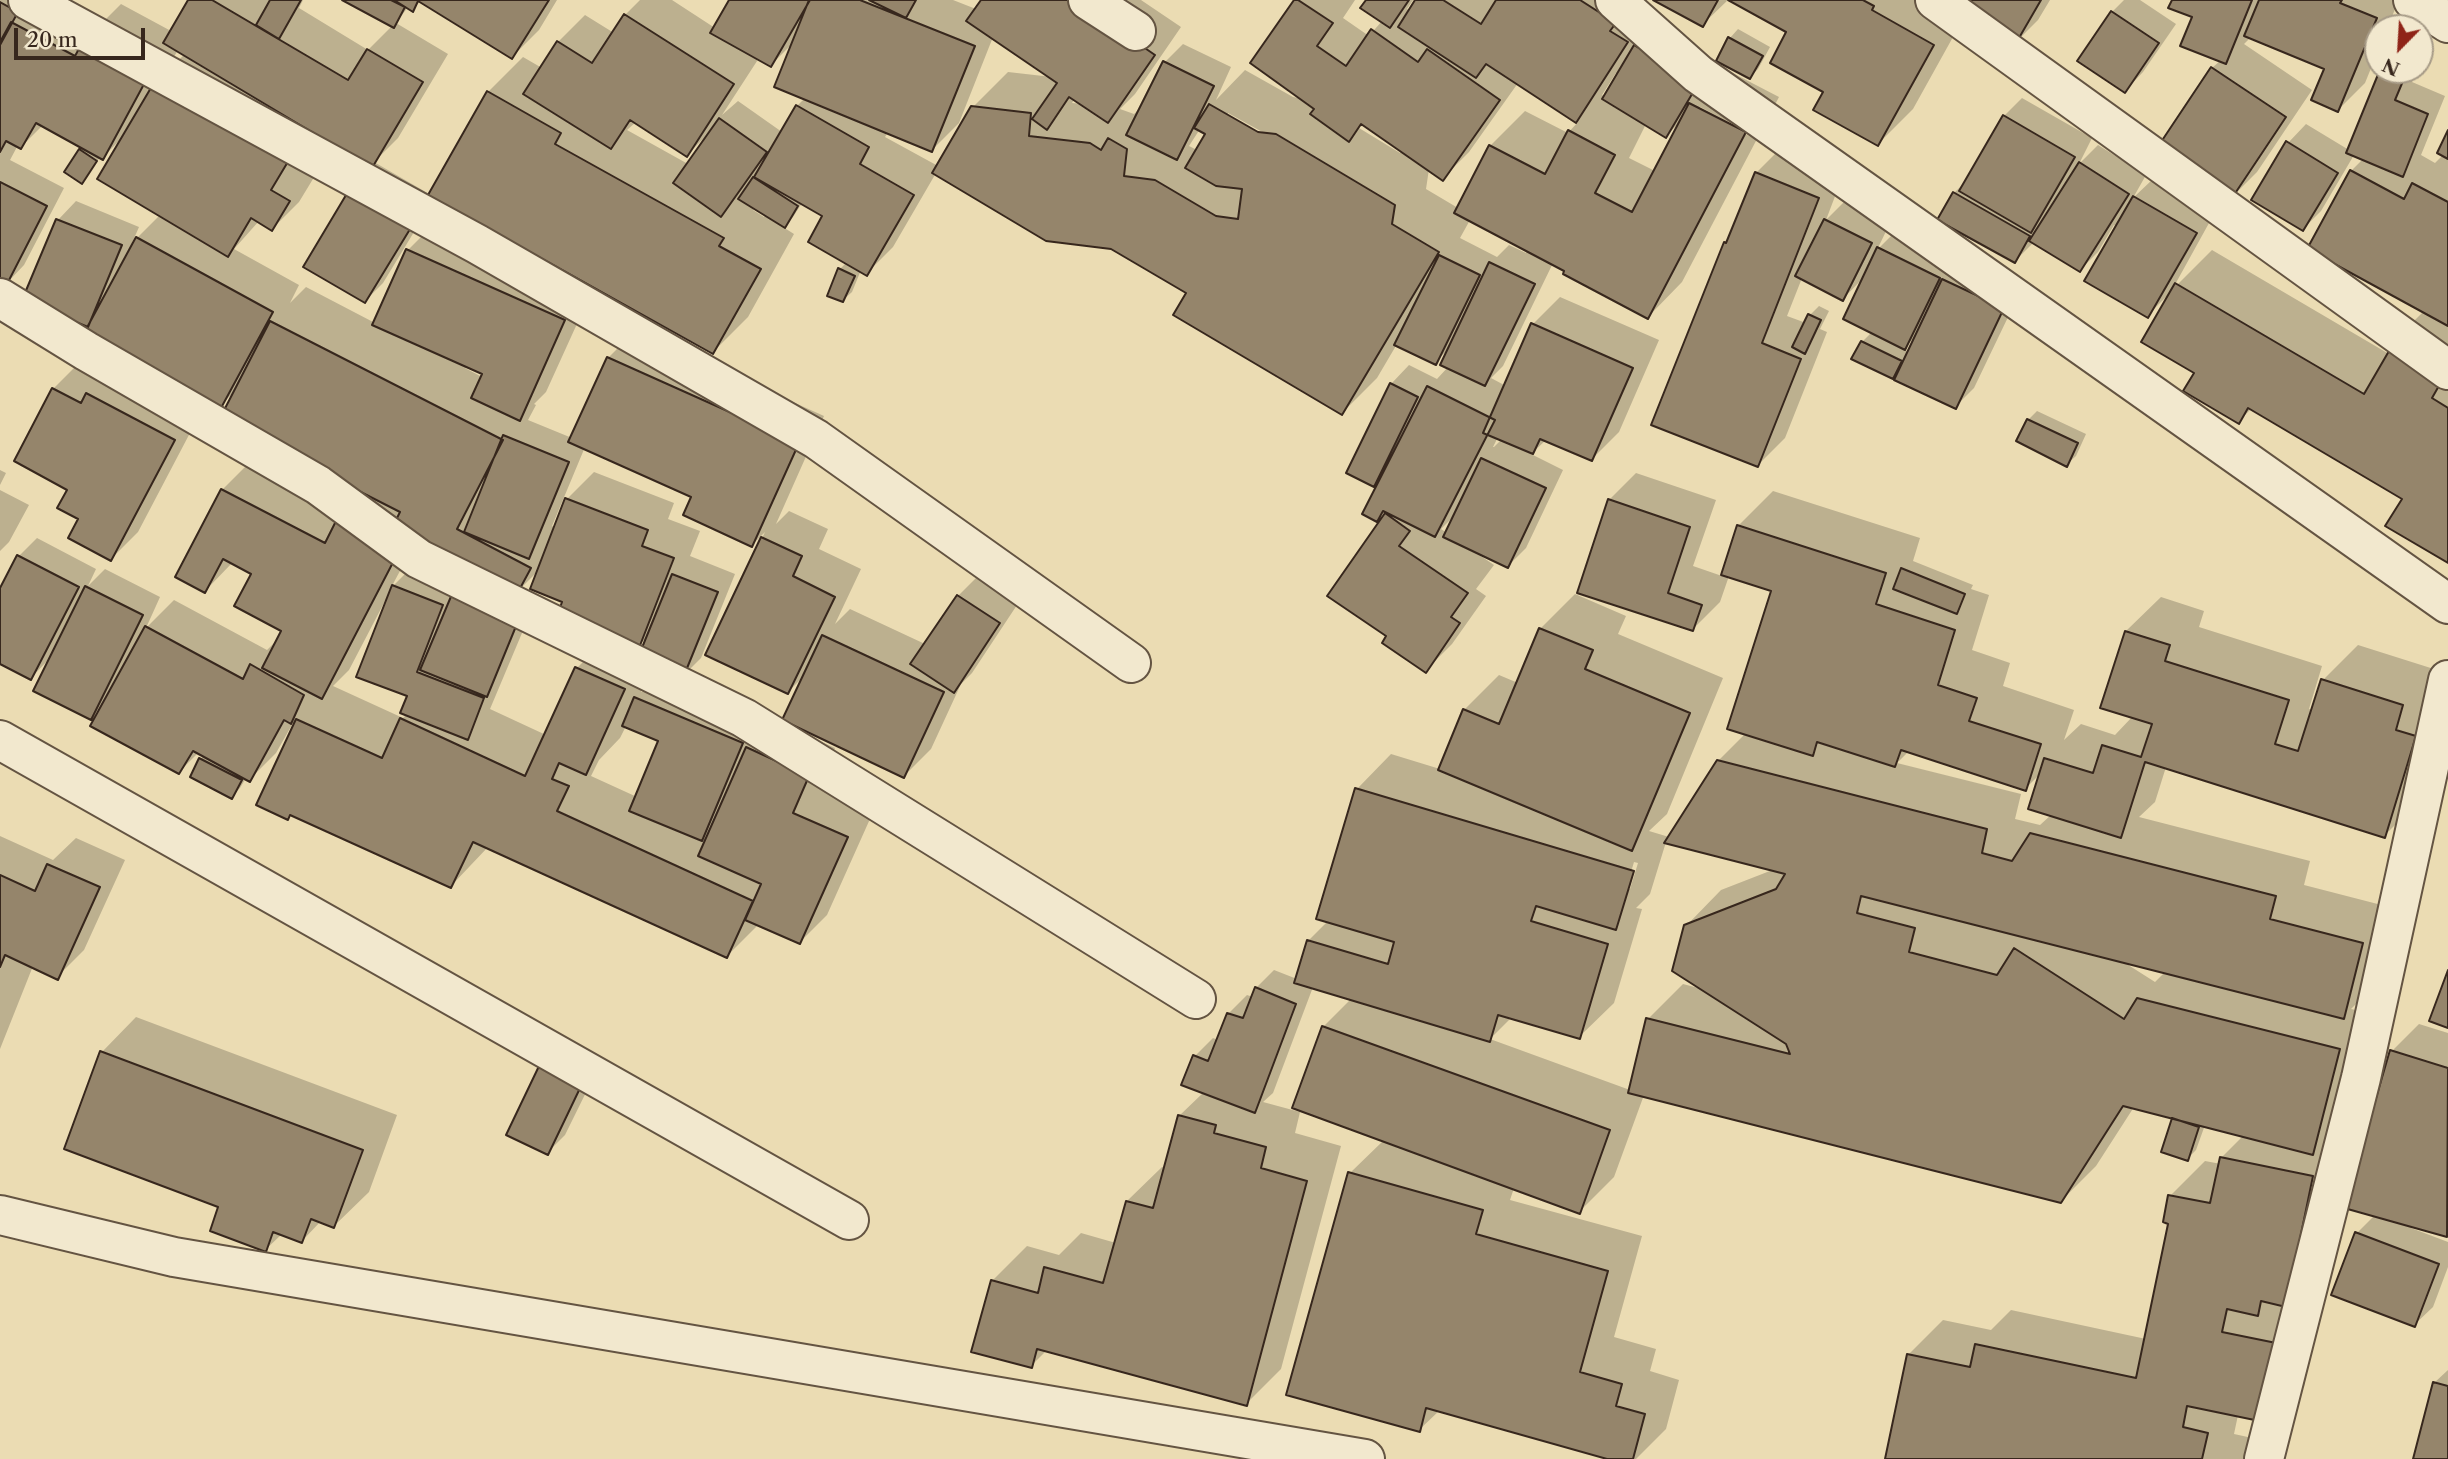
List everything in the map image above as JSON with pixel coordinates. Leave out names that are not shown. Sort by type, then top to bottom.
[{"type":"street","points":[[27,0],[477,244],[816,439],[1131,663]]},
{"type":"street","points":[[1088,0],[1136,31]]},
{"type":"street","points":[[1615,0],[1698,74],[2448,604]]},
{"type":"street","points":[[1935,0],[2448,370]]},
{"type":"street","points":[[2413,0],[2448,23]]},
{"type":"street","points":[[0,299],[318,485],[419,559],[744,718],[1196,999]]},
{"type":"street","points":[[2264,1459],[2361,1078],[2448,680]]},
{"type":"street","points":[[0,740],[849,1220]]},
{"type":"street","points":[[0,1215],[174,1257],[1365,1459]]},
{"type":"building","points":[[188,0],[212,0],[348,80],[367,49],[423,82],[372,168],[163,43]]},
{"type":"building","points":[[270,0],[301,0],[279,39],[256,25]]},
{"type":"building","points":[[342,0],[391,0],[405,7],[394,28]]},
{"type":"building","points":[[394,0],[549,0],[512,59],[418,1],[413,12]]},
{"type":"building","points":[[729,0],[810,0],[771,67],[710,33]]},
{"type":"building","points":[[809,0],[860,0],[975,46],[932,152],[774,87]]},
{"type":"building","points":[[869,0],[916,0],[906,18]]},
{"type":"building","points":[[981,0],[1075,0],[1155,55],[1108,123],[1069,97],[1047,130],[1032,119],[1057,83],[966,21]]},
{"type":"building","points":[[1294,0],[1333,23],[1317,46],[1346,66],[1371,29],[1418,62],[1427,49],[1500,100],[1443,181],[1361,124],[1349,142],[1310,114],[1314,109],[1250,63]]},
{"type":"building","points":[[1366,0],[1409,0],[1390,28],[1360,8]]},
{"type":"building","points":[[1415,0],[1443,0],[1481,24],[1496,0],[1580,0],[1616,23],[1610,31],[1628,42],[1576,123],[1486,64],[1476,78],[1398,27]]},
{"type":"building","points":[[1653,0],[1718,0],[1703,27]]},
{"type":"building","points":[[1728,0],[1863,0],[1874,6],[1872,10],[1934,45],[1878,146],[1813,110],[1823,92],[1770,63],[1786,32]]},
{"type":"building","points":[[1927,0],[2041,0],[2012,50]]},
{"type":"building","points":[[2172,0],[2252,0],[2226,64],[2180,46],[2192,17],[2168,8]]},
{"type":"building","points":[[2259,0],[2342,0],[2340,3],[2367,14],[2364,14],[2364,49],[2338,112],[2311,100],[2324,69],[2244,36]]},
{"type":"building","points":[[0,2],[18,12],[0,45]]},
{"type":"building","points":[[2111,11],[2159,43],[2125,93],[2077,61]]},
{"type":"building","points":[[624,14],[734,84],[687,157],[630,120],[611,149],[523,94],[557,41],[592,63]]},
{"type":"building","points":[[11,22],[75,56],[85,38],[150,73],[103,160],[36,123],[21,149],[6,141],[0,152],[0,42]]},
{"type":"building","points":[[1728,37],[1763,56],[1750,79],[1716,61]]},
{"type":"building","points":[[1634,45],[1698,84],[1666,138],[1602,99]]},
{"type":"building","points":[[1163,61],[1214,86],[1177,160],[1126,135]]},
{"type":"building","points":[[2211,67],[2286,117],[2230,201],[2155,151]]},
{"type":"building","points":[[155,81],[289,160],[271,190],[290,201],[272,231],[251,218],[228,257],[97,179]]},
{"type":"building","points":[[2374,84],[2402,84],[2395,100],[2428,114],[2403,177],[2346,153]]},
{"type":"building","points":[[487,91],[561,133],[555,144],[724,238],[719,246],[761,269],[713,354],[503,237],[499,244],[424,202]]},
{"type":"building","points":[[1689,103],[1746,132],[1648,319],[1454,213],[1489,145],[1545,174],[1568,130],[1615,155],[1595,193],[1632,212]]},
{"type":"building","points":[[1209,104],[1258,132],[1276,134],[1395,205],[1392,224],[1439,252],[1342,415],[1173,315],[1186,293],[1111,249],[1046,241],[932,173],[971,106],[1031,113],[1029,136],[1090,143],[1101,150],[1108,138],[1127,149],[1124,176],[1155,180],[1216,216],[1238,219],[1242,189],[1216,186],[1185,168],[1205,134],[1194,128]]},
{"type":"building","points":[[796,105],[869,147],[860,164],[914,195],[867,276],[808,242],[822,216],[754,177]]},
{"type":"building","points":[[2003,115],[2075,157],[2031,233],[1959,191]]},
{"type":"building","points":[[719,118],[767,152],[721,217],[673,183]]},
{"type":"building","points":[[2448,130],[2448,159],[2437,153]]},
{"type":"building","points":[[2286,141],[2338,173],[2303,231],[2251,200]]},
{"type":"building","points":[[79,149],[97,161],[82,184],[64,172]]},
{"type":"building","points":[[2079,162],[2129,194],[2080,272],[2029,241]]},
{"type":"building","points":[[2350,170],[2404,199],[2412,183],[2448,202],[2448,326],[2307,249]]},
{"type":"building","points":[[1755,172],[1819,198],[1762,343],[1801,359],[1758,467],[1651,425]]},
{"type":"building","points":[[753,177],[798,206],[785,228],[738,199]]},
{"type":"building","points":[[355,180],[418,216],[365,303],[303,267]]},
{"type":"building","points":[[0,182],[47,206],[6,286],[0,283]]},
{"type":"building","points":[[1953,192],[2030,236],[2015,263],[1937,220]]},
{"type":"building","points":[[2133,196],[2197,233],[2148,318],[2084,281]]},
{"type":"building","points":[[56,219],[122,245],[88,327],[22,300]]},
{"type":"building","points":[[1824,219],[1872,243],[1843,301],[1795,276]]},
{"type":"building","points":[[136,237],[273,312],[221,408],[83,335]]},
{"type":"building","points":[[1877,247],[1940,278],[1905,350],[1843,319]]},
{"type":"building","points":[[406,249],[565,320],[520,421],[471,398],[482,374],[372,325]]},
{"type":"building","points":[[1439,255],[1480,275],[1436,365],[1394,345]]},
{"type":"building","points":[[1489,262],[1535,284],[1485,386],[1440,365]]},
{"type":"building","points":[[838,268],[855,276],[843,302],[827,296]]},
{"type":"building","points":[[1942,279],[2004,308],[1956,409],[1894,380]]},
{"type":"building","points":[[2175,283],[2364,394],[2400,332],[2448,370],[2432,398],[2448,408],[2448,563],[2385,526],[2402,499],[2248,408],[2239,424],[2183,391],[2194,373],[2141,342]]},
{"type":"building","points":[[1808,314],[1821,320],[1805,354],[1792,347]]},
{"type":"building","points":[[270,321],[503,440],[457,529],[531,568],[517,594],[391,530],[400,512],[219,420]]},
{"type":"building","points":[[1531,323],[1633,368],[1592,461],[1540,439],[1533,454],[1483,433]]},
{"type":"building","points":[[1861,341],[1902,361],[1893,379],[1851,359]]},
{"type":"building","points":[[607,357],[799,443],[752,547],[683,515],[691,497],[568,442]]},
{"type":"building","points":[[1390,383],[1418,397],[1374,487],[1346,473]]},
{"type":"building","points":[[1427,386],[1495,420],[1435,537],[1383,511],[1377,522],[1362,514]]},
{"type":"building","points":[[52,388],[81,403],[86,393],[175,440],[111,561],[68,538],[78,519],[57,508],[67,490],[14,461]]},
{"type":"building","points":[[2027,419],[2078,443],[2067,467],[2016,441]]},
{"type":"building","points":[[503,435],[569,462],[529,559],[464,532]]},
{"type":"building","points":[[1481,458],[1546,488],[1508,568],[1443,537]]},
{"type":"building","points":[[221,489],[325,543],[339,515],[401,547],[322,699],[262,668],[281,631],[234,606],[251,574],[223,559],[205,593],[175,577]]},
{"type":"building","points":[[565,498],[648,530],[642,546],[674,558],[639,648],[557,616],[562,602],[530,589]]},
{"type":"building","points":[[1608,499],[1690,527],[1668,593],[1702,605],[1693,631],[1577,593]]},
{"type":"building","points":[[1385,513],[1410,531],[1399,546],[1468,593],[1451,617],[1460,623],[1426,673],[1382,643],[1386,636],[1327,596]]},
{"type":"building","points":[[1737,525],[1886,573],[1876,604],[1955,630],[1938,685],[1977,698],[1969,721],[2041,744],[2026,791],[1901,750],[1895,767],[1817,742],[1813,756],[1727,729],[1771,591],[1721,575]]},
{"type":"building","points":[[761,537],[802,556],[793,576],[835,597],[788,694],[705,655]]},
{"type":"building","points":[[17,555],[79,587],[31,680],[0,664],[0,588]]},
{"type":"building","points":[[1901,568],[1965,594],[1957,614],[1893,589]]},
{"type":"building","points":[[672,574],[718,592],[683,678],[637,660]]},
{"type":"building","points":[[392,585],[443,605],[417,672],[484,698],[468,740],[400,713],[407,696],[356,677]]},
{"type":"building","points":[[85,586],[143,615],[91,720],[33,691]]},
{"type":"building","points":[[455,587],[521,614],[487,697],[420,670]]},
{"type":"building","points":[[957,595],[1000,623],[954,693],[910,664]]},
{"type":"building","points":[[145,626],[243,679],[250,664],[304,695],[291,724],[284,720],[250,782],[193,751],[179,774],[90,726]]},
{"type":"building","points":[[1539,628],[1593,650],[1585,669],[1690,713],[1632,851],[1438,770],[1463,709],[1499,724]]},
{"type":"building","points":[[2125,631],[2170,645],[2165,661],[2289,700],[2275,744],[2298,751],[2321,679],[2403,705],[2396,730],[2416,736],[2385,838],[2145,762],[2121,838],[2028,809],[2044,758],[2093,773],[2102,745],[2141,757],[2152,724],[2100,708]]},
{"type":"building","points":[[822,635],[944,692],[904,778],[782,720]]},
{"type":"building","points":[[575,667],[625,689],[586,775],[559,763],[552,779],[569,786],[557,811],[753,901],[727,958],[473,842],[451,888],[290,815],[288,820],[256,805],[296,719],[382,758],[400,718],[525,776]]},
{"type":"building","points":[[634,697],[743,743],[702,841],[629,811],[658,741],[622,726]]},
{"type":"building","points":[[746,747],[809,776],[793,813],[848,837],[800,944],[745,920],[761,884],[698,856]]},
{"type":"building","points":[[199,758],[242,780],[232,799],[190,777]]},
{"type":"building","points":[[1717,760],[1987,829],[1982,853],[2012,861],[2030,833],[2276,896],[2270,919],[2363,943],[2344,1019],[1861,896],[1857,913],[1915,928],[1909,952],[1997,975],[2014,948],[2124,1019],[2137,998],[2340,1049],[2313,1155],[2123,1106],[2061,1203],[1628,1093],[1646,1018],[1790,1054],[1786,1044],[1672,971],[1684,925],[1776,889],[1785,874],[1664,843]]},
{"type":"building","points":[[1355,788],[1634,871],[1616,930],[1536,906],[1531,921],[1608,944],[1580,1039],[1498,1015],[1490,1042],[1294,983],[1307,940],[1388,964],[1394,942],[1316,919]]},
{"type":"building","points":[[47,864],[100,887],[58,980],[5,955],[0,967],[0,875],[35,891]]},
{"type":"building","points":[[2448,970],[2448,1028],[2429,1021]]},
{"type":"building","points":[[1255,987],[1296,1004],[1255,1113],[1181,1085],[1193,1055],[1208,1061],[1227,1013],[1243,1018]]},
{"type":"building","points":[[1322,1026],[1610,1130],[1580,1214],[1292,1108]]},
{"type":"building","points":[[2390,1050],[2448,1068],[2447,1237],[2344,1208]]},
{"type":"building","points":[[100,1051],[363,1150],[334,1228],[311,1219],[302,1243],[273,1232],[266,1252],[210,1231],[218,1207],[64,1149]]},
{"type":"building","points":[[540,1064],[582,1084],[548,1155],[506,1135]]},
{"type":"building","points":[[1178,1115],[1216,1125],[1214,1133],[1266,1147],[1261,1168],[1307,1181],[1247,1406],[1037,1349],[1032,1368],[971,1352],[991,1280],[1038,1293],[1044,1267],[1103,1283],[1126,1201],[1153,1208]]},
{"type":"building","points":[[2172,1118],[2199,1127],[2188,1161],[2161,1152]]},
{"type":"building","points":[[2220,1157],[2313,1176],[2286,1307],[2261,1301],[2258,1316],[2227,1309],[2222,1332],[2286,1345],[2269,1423],[2187,1406],[2183,1427],[2208,1433],[2202,1459],[1885,1459],[1907,1354],[1970,1367],[1975,1344],[2136,1378],[2168,1224],[2163,1222],[2168,1195],[2210,1203]]},
{"type":"building","points":[[1348,1172],[1483,1210],[1476,1234],[1608,1271],[1580,1372],[1622,1384],[1616,1406],[1645,1414],[1633,1459],[1607,1459],[1426,1408],[1420,1432],[1286,1395]]},
{"type":"building","points":[[2355,1232],[2439,1264],[2415,1327],[2331,1295]]},
{"type":"building","points":[[2433,1382],[2448,1386],[2448,1459],[2413,1459]]}]
